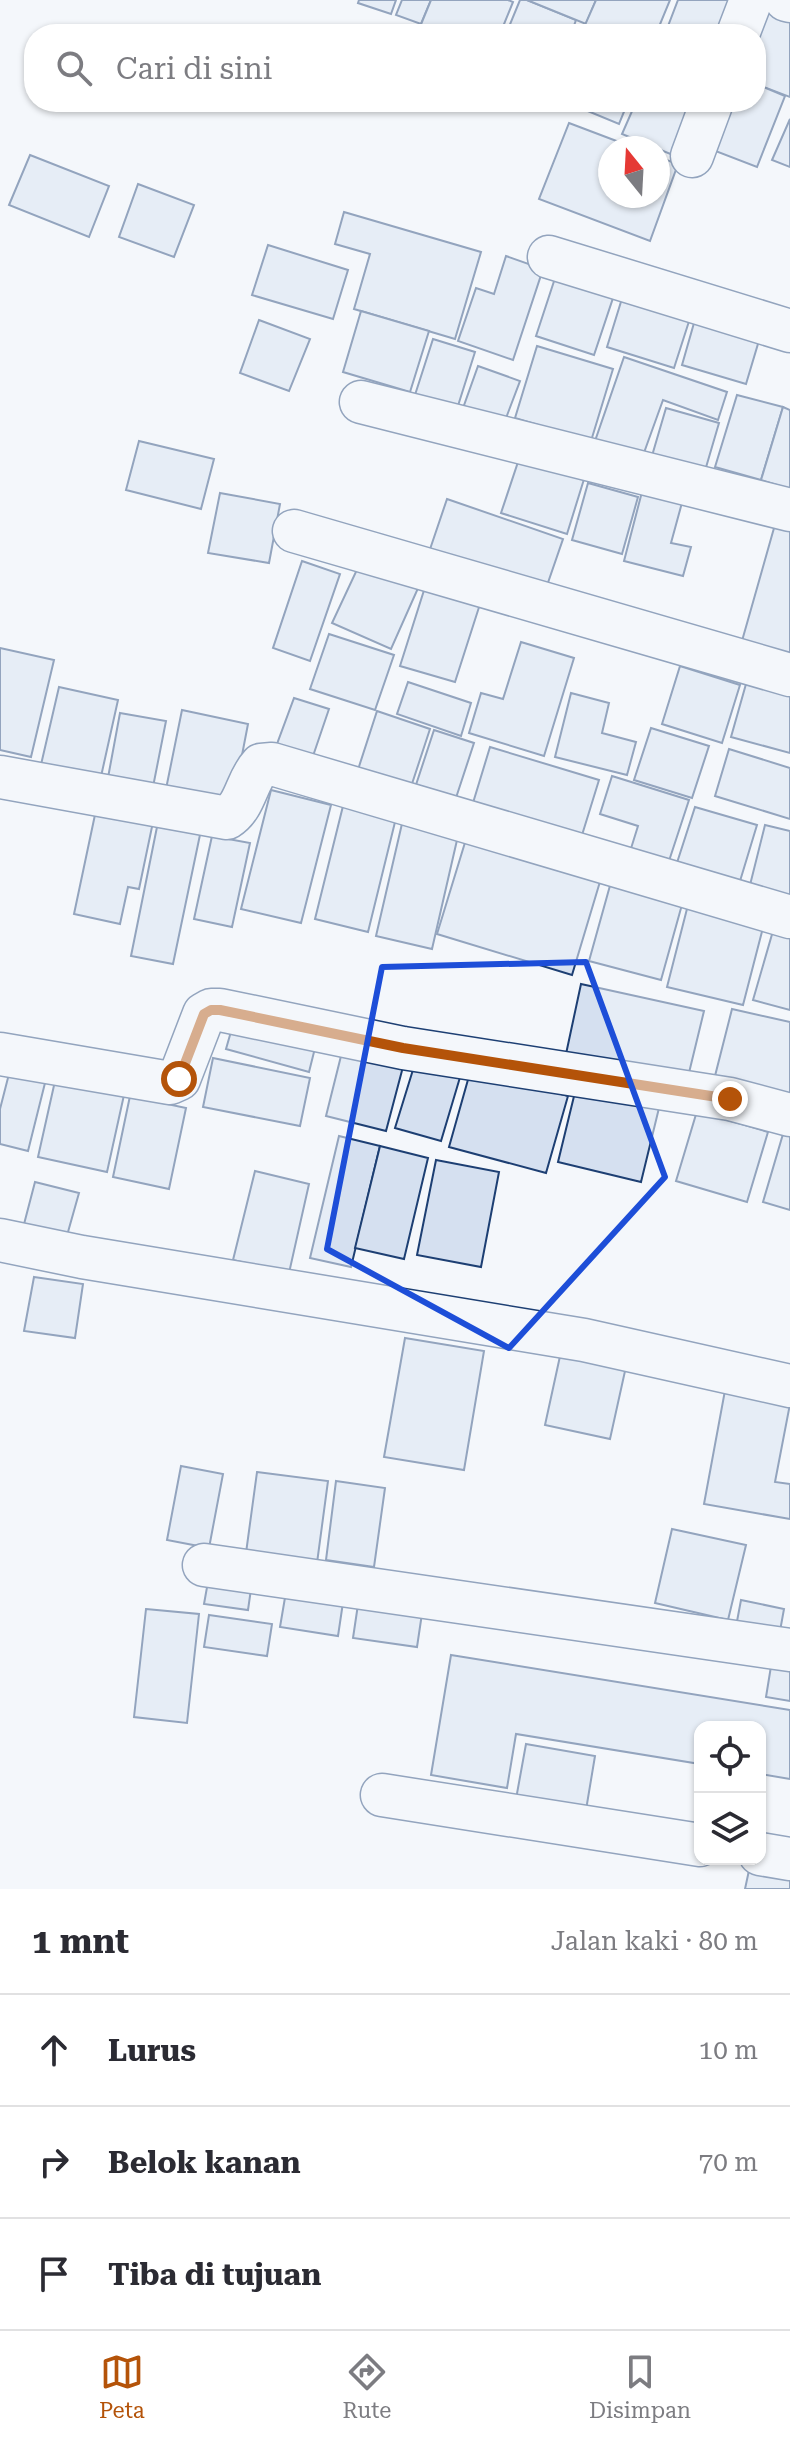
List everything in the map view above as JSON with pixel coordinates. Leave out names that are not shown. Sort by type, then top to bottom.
[{"type":"street","points":[[742,24],[751,0]]},
{"type":"street","points":[[692,156],[708,112]]},
{"type":"street","points":[[549,257],[790,331]]},
{"type":"street","points":[[361,402],[790,510]]},
{"type":"street","points":[[294,531],[790,675]]},
{"type":"street","points":[[0,777],[227,818],[238,811],[253,774],[261,765],[272,764],[790,917]]},
{"type":"street","points":[[0,1054],[170,1083],[179,1079],[204,1014],[220,1010],[403,1048],[730,1099],[790,1115]]},
{"type":"street","points":[[0,1240],[82,1257],[584,1340],[790,1386]]},
{"type":"street","points":[[204,1565],[790,1650]]},
{"type":"street","points":[[382,1795],[694,1844]]},
{"type":"street","points":[[766,1855],[790,1859]]},
{"type":"highlighted area","points":[[586,962],[665,1177],[509,1348],[327,1249],[382,967]]},
{"type":"building","points":[[359,0],[396,0],[391,14],[358,3]]},
{"type":"building","points":[[402,0],[431,0],[421,24],[396,15]]},
{"type":"building","points":[[431,0],[513,2],[504,24],[421,24]]},
{"type":"building","points":[[520,0],[576,20],[575,24],[510,24]]},
{"type":"building","points":[[527,0],[596,0],[586,24]]},
{"type":"building","points":[[596,0],[670,0],[660,24],[585,24]]},
{"type":"building","points":[[678,0],[740,0],[731,24],[669,24]]},
{"type":"building","points":[[759,5],[790,17],[790,97],[766,88],[766,24],[757,24]]},
{"type":"building","points":[[766,88],[785,96],[757,167],[705,147],[718,112],[766,112]]},
{"type":"building","points":[[590,112],[624,112],[619,124]]},
{"type":"building","points":[[632,112],[698,113],[680,158],[670,154],[670,136],[622,134]]},
{"type":"building","points":[[790,119],[790,167],[772,160]]},
{"type":"building","points":[[569,123],[603,136],[598,136],[598,208],[662,208],[650,241],[539,199]]},
{"type":"building","points":[[30,155],[109,186],[89,237],[9,205]]},
{"type":"building","points":[[670,161],[678,164],[670,186]]},
{"type":"building","points":[[138,184],[194,205],[174,257],[119,237]]},
{"type":"building","points":[[344,212],[481,252],[455,339],[354,309],[370,254],[335,244]]},
{"type":"building","points":[[268,245],[348,270],[333,319],[252,295]]},
{"type":"building","points":[[506,256],[543,269],[513,360],[458,341],[476,288],[494,294]]},
{"type":"building","points":[[559,266],[617,286],[594,355],[536,336]]},
{"type":"building","points":[[624,292],[692,312],[674,368],[607,347]]},
{"type":"building","points":[[698,309],[763,327],[746,384],[682,365]]},
{"type":"building","points":[[361,311],[429,331],[410,392],[343,372]]},
{"type":"building","points":[[259,320],[310,339],[289,391],[240,373]]},
{"type":"building","points":[[433,339],[475,352],[456,412],[414,398]]},
{"type":"building","points":[[537,346],[613,369],[591,441],[515,418]]},
{"type":"building","points":[[624,357],[727,392],[718,420],[663,400],[641,461],[594,444]]},
{"type":"building","points":[[478,366],[520,381],[503,426],[462,411]]},
{"type":"building","points":[[737,395],[783,407],[761,480],[715,467]]},
{"type":"building","points":[[783,407],[790,410],[790,489],[761,480]]},
{"type":"building","points":[[666,408],[719,423],[702,481],[649,466]]},
{"type":"building","points":[[139,441],[214,459],[201,509],[126,490]]},
{"type":"building","points":[[520,456],[585,476],[567,534],[501,513]]},
{"type":"building","points":[[588,483],[638,497],[622,554],[572,540]]},
{"type":"building","points":[[643,488],[683,499],[671,543],[691,547],[683,576],[624,561]]},
{"type":"building","points":[[220,493],[280,504],[269,563],[208,553]]},
{"type":"building","points":[[447,499],[563,539],[542,600],[426,561]]},
{"type":"building","points":[[776,521],[790,525],[790,669],[738,655]]},
{"type":"building","points":[[302,561],[340,574],[310,661],[273,648]]},
{"type":"building","points":[[361,561],[419,586],[391,649],[332,623]]},
{"type":"building","points":[[426,584],[481,601],[455,682],[400,666]]},
{"type":"building","points":[[329,634],[394,655],[375,710],[310,689]]},
{"type":"building","points":[[521,642],[574,658],[544,756],[469,733],[481,693],[503,699]]},
{"type":"building","points":[[0,648],[54,660],[31,757],[0,750]]},
{"type":"building","points":[[680,666],[740,685],[722,743],[662,724]]},
{"type":"building","points":[[408,682],[471,703],[461,736],[397,714]]},
{"type":"building","points":[[746,684],[790,696],[790,753],[731,737]]},
{"type":"building","points":[[59,687],[118,700],[100,781],[40,769]]},
{"type":"building","points":[[571,693],[609,703],[602,733],[636,742],[627,775],[555,757]]},
{"type":"building","points":[[294,698],[329,709],[313,756],[277,744]]},
{"type":"building","points":[[182,710],[248,724],[233,802],[166,789]]},
{"type":"building","points":[[377,711],[430,729],[407,799],[354,782]]},
{"type":"building","points":[[120,713],[166,721],[152,792],[107,783]]},
{"type":"building","points":[[651,728],[709,746],[692,798],[634,780]]},
{"type":"building","points":[[434,730],[474,743],[451,813],[411,800]]},
{"type":"building","points":[[490,747],[599,780],[578,848],[469,816]]},
{"type":"building","points":[[729,749],[790,768],[790,819],[715,796]]},
{"type":"building","points":[[612,776],[689,800],[666,870],[628,858],[638,826],[600,814]]},
{"type":"building","points":[[271,790],[331,805],[301,923],[241,909]]},
{"type":"building","points":[[343,806],[396,818],[368,932],[315,919]]},
{"type":"building","points":[[695,807],[757,825],[737,891],[674,872]]},
{"type":"building","points":[[96,810],[153,822],[139,889],[128,887],[120,924],[74,914]]},
{"type":"building","points":[[404,815],[460,827],[432,949],[376,936]]},
{"type":"building","points":[[158,822],[201,830],[173,964],[131,956]]},
{"type":"building","points":[[765,825],[790,831],[790,904],[748,893]]},
{"type":"building","points":[[212,836],[250,843],[232,927],[194,919]]},
{"type":"building","points":[[467,836],[602,875],[572,975],[437,934]]},
{"type":"building","points":[[611,882],[683,901],[661,980],[589,961]]},
{"type":"building","points":[[689,901],[765,920],[743,1005],[667,987]]},
{"type":"building","points":[[775,924],[790,928],[790,1010],[753,1000]]},
{"type":"building","points":[[581,984],[704,1011],[687,1081],[566,1054]]},
{"type":"building","points":[[732,1009],[790,1022],[790,1104],[715,1076]]},
{"type":"building","points":[[234,1021],[316,1044],[309,1072],[226,1049]]},
{"type":"building","points":[[343,1048],[404,1063],[386,1131],[326,1116]]},
{"type":"building","points":[[213,1058],[310,1078],[300,1126],[203,1107]]},
{"type":"building","points":[[416,1060],[461,1074],[441,1141],[395,1128]]},
{"type":"building","points":[[471,1069],[568,1096],[546,1173],[449,1147]]},
{"type":"building","points":[[10,1070],[46,1079],[28,1151],[0,1144],[0,1109]]},
{"type":"building","points":[[55,1081],[124,1095],[107,1172],[38,1157]]},
{"type":"building","points":[[576,1088],[659,1108],[641,1182],[558,1162]]},
{"type":"building","points":[[130,1096],[186,1108],[169,1189],[113,1177]]},
{"type":"building","points":[[697,1111],[768,1132],[747,1202],[676,1181]]},
{"type":"building","points":[[783,1134],[790,1136],[790,1210],[763,1202]]},
{"type":"building","points":[[339,1136],[380,1146],[351,1267],[310,1258]]},
{"type":"building","points":[[380,1146],[428,1158],[404,1259],[355,1248]]},
{"type":"building","points":[[436,1160],[499,1172],[481,1267],[417,1255]]},
{"type":"building","points":[[255,1171],[309,1184],[289,1273],[233,1260]]},
{"type":"building","points":[[35,1182],[79,1193],[66,1239],[23,1228]]},
{"type":"building","points":[[34,1277],[83,1284],[75,1338],[24,1331]]},
{"type":"building","points":[[405,1338],[484,1351],[464,1470],[384,1457]]},
{"type":"building","points":[[562,1347],[627,1362],[610,1439],[545,1425]]},
{"type":"building","points":[[726,1385],[790,1404],[775,1482],[790,1484],[790,1519],[704,1504]]},
{"type":"building","points":[[181,1466],[223,1474],[209,1548],[167,1540]]},
{"type":"building","points":[[257,1472],[328,1481],[317,1563],[246,1553]]},
{"type":"building","points":[[336,1481],[385,1488],[374,1567],[326,1560]]},
{"type":"building","points":[[672,1529],[746,1545],[728,1620],[655,1603]]},
{"type":"building","points":[[209,1576],[252,1582],[248,1610],[204,1604]]},
{"type":"building","points":[[288,1580],[345,1589],[338,1636],[280,1627]]},
{"type":"building","points":[[360,1591],[424,1600],[417,1647],[353,1638]]},
{"type":"building","points":[[741,1600],[784,1609],[778,1642],[735,1632]]},
{"type":"building","points":[[146,1609],[199,1614],[187,1723],[134,1717]]},
{"type":"building","points":[[209,1615],[272,1624],[267,1656],[204,1647]]},
{"type":"building","points":[[773,1654],[790,1657],[790,1701],[766,1697]]},
{"type":"building","points":[[451,1655],[790,1710],[790,1779],[766,1775],[766,1721],[694,1721],[694,1763],[516,1734],[507,1788],[431,1775]]},
{"type":"building","points":[[526,1744],[595,1756],[586,1810],[516,1799]]},
{"type":"building","points":[[766,1864],[790,1868],[790,1889],[745,1889],[750,1865]]},
{"type":"route","points":[[179,1079],[204,1014],[220,1010],[403,1048],[730,1099]]}]
